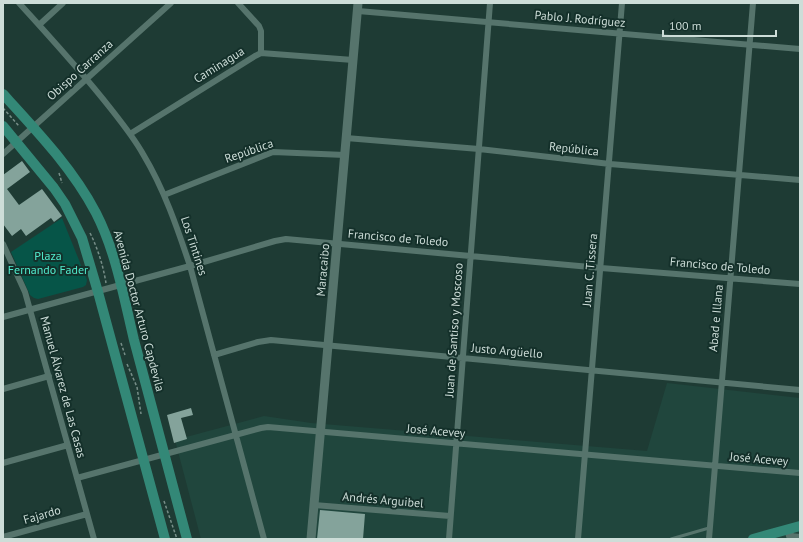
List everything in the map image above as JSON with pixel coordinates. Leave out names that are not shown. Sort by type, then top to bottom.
[{"type":"main road","name":"Maracaibo","points":[[311,539],[358,7]]},
{"type":"main road","name":"Avenida Doctor Arturo Capdevila","points":[[3,94],[56,155],[81,189],[96,213],[104,231],[120,285],[187,539]]},
{"type":"main road","points":[[3,126],[17,141],[54,188],[68,209],[82,238],[165,539]]},
{"type":"main road","points":[[753,539],[790,535],[800,526]]},
{"type":"street","name":"Los Tintines","points":[[19,3],[87,78],[130,134],[143,154],[164,195],[179,232],[190,266],[264,539]]},
{"type":"street","points":[[39,25],[63,3]]},
{"type":"street","name":"Obispo Carranza","points":[[3,154],[171,3]]},
{"type":"street","points":[[238,3],[258,26],[260,31],[261,53]]},
{"type":"street","name":"Juan de Santiso y Moscoso","points":[[449,539],[490,3]]},
{"type":"street","name":"Juan C. Tissera","points":[[578,539],[610,164],[622,3]]},
{"type":"street","name":"Abad e Illana","points":[[708,539],[753,3]]},
{"type":"street","name":"Pablo J. Rodríguez","points":[[358,7],[489,22],[800,49]]},
{"type":"street","name":"Caminagua","points":[[130,134],[261,53],[353,60]]},
{"type":"street","name":"República","points":[[346,138],[479,149],[610,164],[800,180]]},
{"type":"street","name":"República","points":[[164,195],[273,152],[345,155]]},
{"type":"street","name":"Francisco de Toledo","points":[[3,317],[286,239],[601,268],[800,284]]},
{"type":"street","name":"Manuel Álvarez de Las Casas","points":[[3,244],[23,285],[94,539]]},
{"type":"street","name":"Justo Argüello","points":[[214,355],[264,340],[800,390]]},
{"type":"street","points":[[3,389],[49,376]]},
{"type":"street","name":"José Acevey","points":[[77,478],[268,427],[800,473]]},
{"type":"street","points":[[3,463],[68,445]]},
{"type":"street","name":"Andrés Arguibel","points":[[314,505],[450,516]]},
{"type":"street","name":"Fajardo","points":[[3,537],[87,514]]},
{"type":"street","points":[[790,535],[800,537]]},
{"type":"lane","points":[[671,539],[709,528]]},
{"type":"shaded area","points":[[667,383],[800,398],[800,539],[201,539],[175,440],[264,416],[311,423],[647,451]]},
{"type":"green space","name":"Plaza Fernando Fader","points":[[62,218],[87,280],[86,285],[38,299],[34,298],[30,295],[11,252]]},
{"type":"building","points":[[22,161],[30,172],[7,189],[19,205],[42,189],[62,216],[54,222],[51,218],[26,236],[21,229],[12,236],[3,224],[3,175]]},
{"type":"building","points":[[191,408],[193,415],[181,418],[187,439],[174,443],[167,415]]},
{"type":"building","points":[[320,510],[365,514],[363,539],[317,539]]}]
